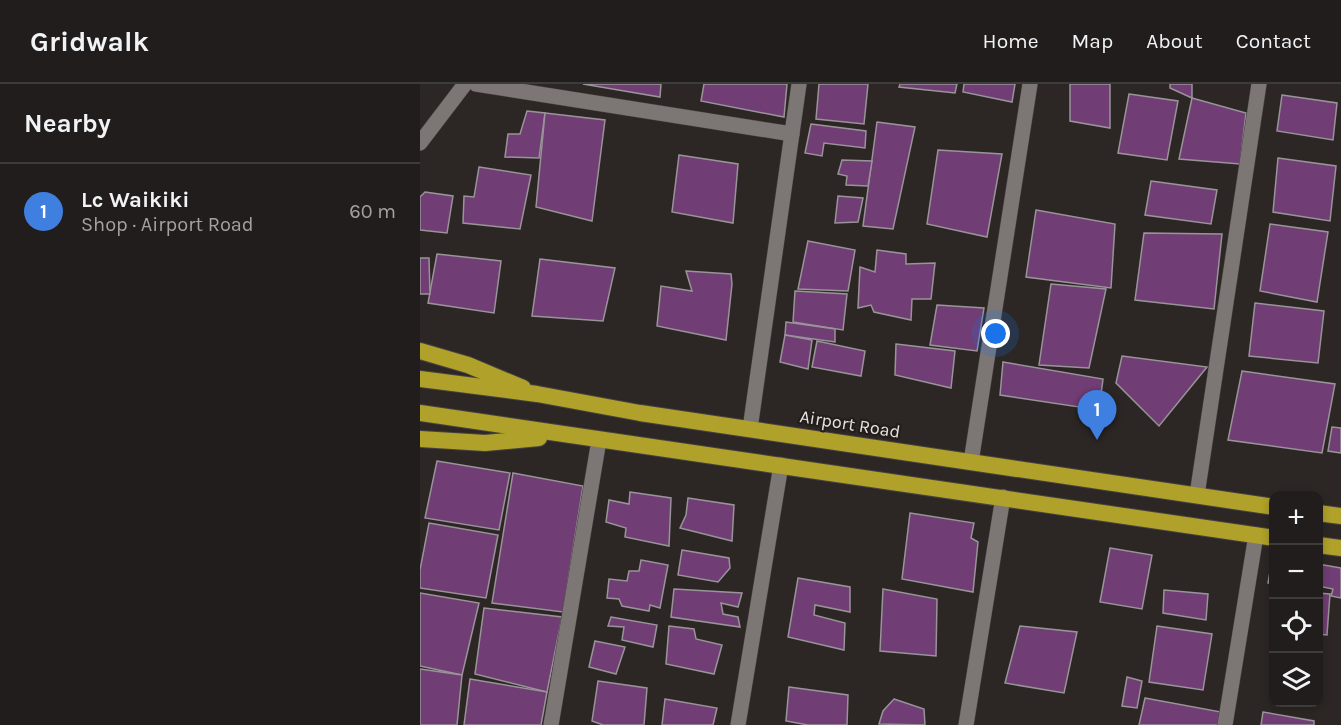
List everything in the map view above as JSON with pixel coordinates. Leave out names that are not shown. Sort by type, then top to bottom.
[{"type":"highway","points":[[420,351],[468,364],[537,394]]},
{"type":"highway","name":"Airport Road","points":[[420,379],[537,394],[640,413],[1269,506]]},
{"type":"highway","points":[[420,413],[1269,537]]},
{"type":"highway","points":[[420,439],[485,443],[567,435]]},
{"type":"highway","points":[[1323,514],[1341,516]]},
{"type":"highway","points":[[1323,546],[1341,548]]},
{"type":"street","points":[[420,143],[465,84]]},
{"type":"street","points":[[476,84],[792,134]]},
{"type":"street","points":[[750,429],[800,84]]},
{"type":"street","points":[[971,462],[1030,84]]},
{"type":"street","points":[[1197,495],[1259,84]]},
{"type":"street","points":[[420,116],[433,125]]},
{"type":"street","points":[[551,725],[599,440]]},
{"type":"street","points":[[738,725],[781,465]]},
{"type":"street","points":[[966,725],[1003,497]]},
{"type":"street","points":[[1226,725],[1256,536]]},
{"type":"building","points":[[583,84],[661,84],[660,97]]},
{"type":"building","points":[[704,84],[787,84],[784,117],[701,101]]},
{"type":"building","points":[[819,84],[868,84],[864,124],[816,119]]},
{"type":"building","points":[[900,84],[957,84],[955,93],[899,87]]},
{"type":"building","points":[[964,84],[1015,84],[1012,102],[963,92]]},
{"type":"building","points":[[1070,84],[1110,84],[1110,128],[1070,121]]},
{"type":"building","points":[[1170,84],[1192,84],[1192,98],[1170,88]]},
{"type":"building","points":[[1129,94],[1178,101],[1167,160],[1118,153]]},
{"type":"building","points":[[1282,95],[1337,103],[1333,140],[1277,131]]},
{"type":"building","points":[[1192,98],[1246,113],[1240,164],[1179,159]]},
{"type":"building","points":[[527,111],[545,113],[539,158],[505,157],[508,134],[520,134]]},
{"type":"building","points":[[545,113],[605,120],[592,221],[536,207]]},
{"type":"building","points":[[877,122],[915,127],[893,229],[863,226]]},
{"type":"building","points":[[811,124],[866,131],[865,148],[824,143],[822,156],[805,153]]},
{"type":"building","points":[[938,150],[1002,154],[987,237],[927,224]]},
{"type":"building","points":[[679,155],[738,164],[733,223],[672,212]]},
{"type":"building","points":[[1278,158],[1336,166],[1330,221],[1273,212]]},
{"type":"building","points":[[842,160],[872,161],[868,186],[846,185],[847,176],[838,174]]},
{"type":"building","points":[[479,167],[531,175],[520,229],[463,223],[464,196],[474,197]]},
{"type":"building","points":[[1151,181],[1217,190],[1211,224],[1145,215]]},
{"type":"building","points":[[425,192],[453,196],[447,233],[420,230],[420,197]]},
{"type":"building","points":[[838,196],[863,198],[858,222],[835,223]]},
{"type":"building","points":[[1036,210],[1115,224],[1111,288],[1026,277]]},
{"type":"building","points":[[1270,224],[1328,232],[1317,302],[1260,291]]},
{"type":"building","points":[[1144,233],[1222,234],[1214,309],[1135,300]]},
{"type":"building","points":[[808,241],[855,250],[848,291],[798,289]]},
{"type":"building","points":[[877,250],[906,254],[906,264],[935,263],[931,299],[912,299],[911,320],[874,312],[871,305],[858,308],[860,267],[875,272]]},
{"type":"building","points":[[437,254],[501,261],[494,313],[428,303]]},
{"type":"building","points":[[420,258],[429,258],[430,294],[420,294]]},
{"type":"building","points":[[540,259],[615,268],[603,321],[532,316]]},
{"type":"building","points":[[686,271],[731,274],[726,340],[657,326],[661,286],[692,291]]},
{"type":"building","points":[[1051,284],[1106,289],[1089,368],[1039,365]]},
{"type":"building","points":[[795,291],[847,294],[843,330],[793,322]]},
{"type":"building","points":[[1255,303],[1324,311],[1318,363],[1249,356]]},
{"type":"building","points":[[937,305],[984,308],[977,351],[930,345]]},
{"type":"building","points":[[786,322],[835,329],[835,342],[785,335]]},
{"type":"building","points":[[785,335],[812,340],[808,369],[780,362]]},
{"type":"building","points":[[817,341],[865,351],[861,376],[812,367]]},
{"type":"building","points":[[896,344],[955,351],[951,388],[895,375]]},
{"type":"building","points":[[1122,356],[1207,367],[1159,426],[1116,383]]},
{"type":"building","points":[[1003,362],[1103,379],[1099,410],[1000,395]]},
{"type":"building","points":[[1242,371],[1335,384],[1322,453],[1228,440]]},
{"type":"building","points":[[1332,427],[1341,428],[1341,453],[1328,451]]},
{"type":"building","points":[[437,461],[510,473],[499,530],[425,518]]},
{"type":"building","points":[[513,473],[583,486],[563,612],[492,603]]},
{"type":"building","points":[[630,492],[671,498],[669,546],[625,537],[626,528],[606,522],[609,500],[629,504]]},
{"type":"building","points":[[688,498],[734,505],[732,541],[680,528],[686,515]]},
{"type":"building","points":[[910,513],[974,523],[971,538],[978,542],[973,592],[902,579]]},
{"type":"building","points":[[429,523],[498,535],[486,598],[420,588],[420,570]]},
{"type":"building","points":[[1110,548],[1152,555],[1142,609],[1100,602]]},
{"type":"building","points":[[682,550],[729,558],[730,568],[718,582],[678,575]]},
{"type":"building","points":[[641,560],[668,565],[660,608],[650,605],[649,611],[622,606],[619,599],[607,598],[609,579],[627,581],[629,571],[639,571]]},
{"type":"building","points":[[1323,565],[1341,568],[1341,598],[1331,596],[1333,589],[1323,587]]},
{"type":"building","points":[[798,578],[850,587],[850,612],[815,605],[814,615],[845,623],[844,650],[788,637]]},
{"type":"building","points":[[674,589],[742,593],[738,607],[721,603],[723,614],[738,617],[740,627],[671,617]]},
{"type":"building","points":[[883,589],[937,599],[936,656],[880,651]]},
{"type":"building","points":[[1164,590],[1208,594],[1206,620],[1163,613]]},
{"type":"building","points":[[420,593],[479,603],[462,675],[420,666]]},
{"type":"building","points":[[1323,593],[1330,594],[1327,635],[1323,635]]},
{"type":"building","points":[[484,608],[562,617],[547,692],[475,674]]},
{"type":"building","points":[[611,617],[657,625],[653,647],[622,640],[624,627],[608,626]]},
{"type":"building","points":[[669,626],[694,629],[696,639],[722,645],[714,674],[666,664]]},
{"type":"building","points":[[1020,626],[1077,632],[1064,693],[1005,683]]},
{"type":"building","points":[[1157,626],[1212,634],[1203,690],[1149,682]]},
{"type":"building","points":[[595,641],[625,647],[616,674],[589,667]]},
{"type":"building","points":[[420,669],[462,675],[457,725],[420,725]]},
{"type":"building","points":[[1127,677],[1142,681],[1137,708],[1122,706]]},
{"type":"building","points":[[470,679],[547,692],[541,725],[464,725]]},
{"type":"building","points":[[598,681],[647,688],[644,725],[603,725],[592,721]]},
{"type":"building","points":[[789,687],[848,695],[847,725],[808,725],[786,721]]},
{"type":"building","points":[[1145,698],[1221,712],[1218,725],[1139,725]]},
{"type":"building","points":[[665,699],[717,708],[713,725],[662,725]]},
{"type":"building","points":[[894,699],[924,709],[925,725],[879,724],[883,711]]},
{"type":"building","points":[[1263,712],[1314,721],[1314,725],[1261,725]]},
{"type":"place","name":"Lc Waikiki","points":[[1097,440]]}]
